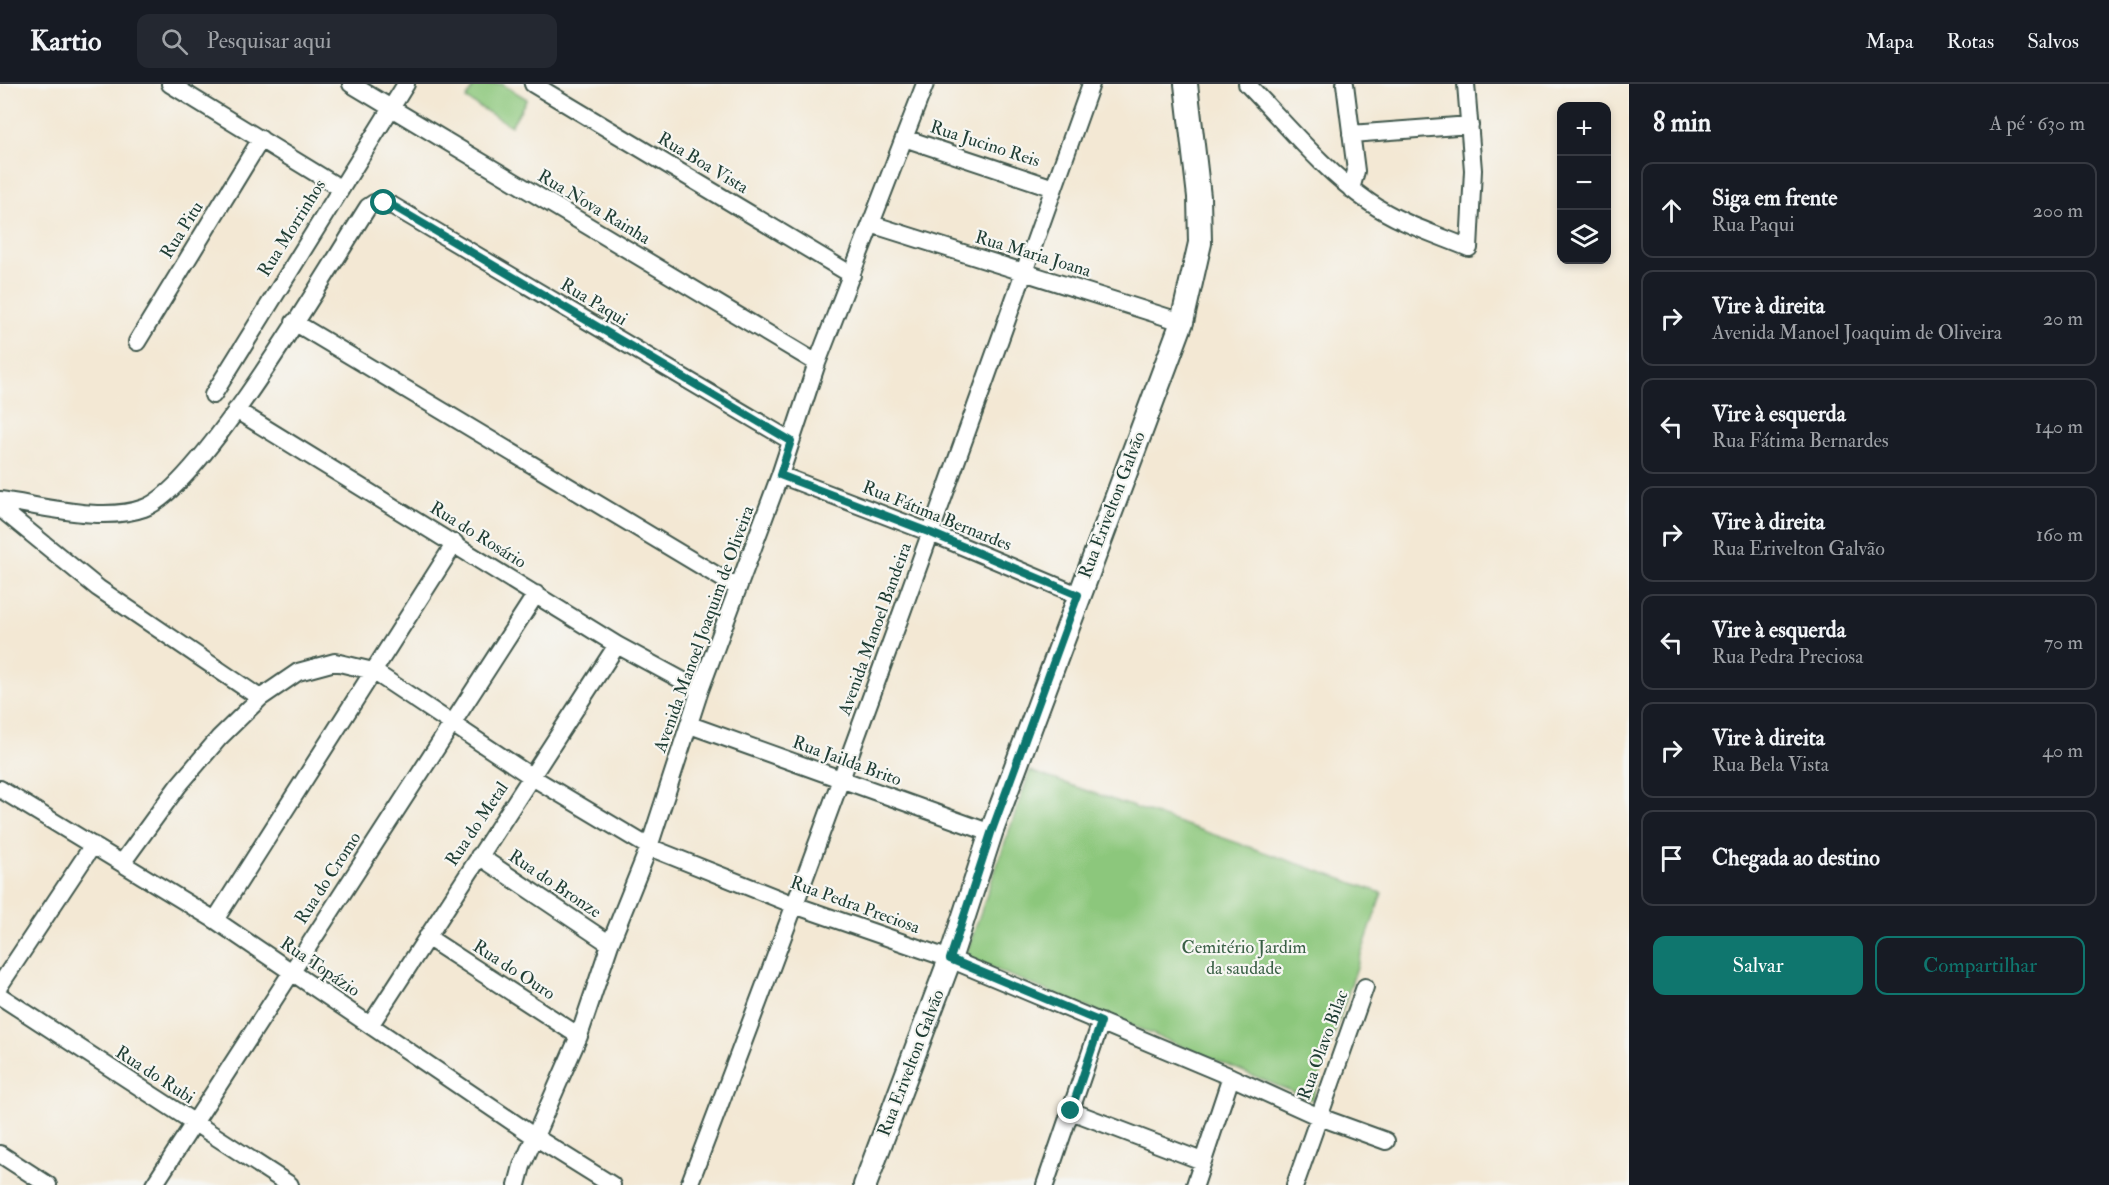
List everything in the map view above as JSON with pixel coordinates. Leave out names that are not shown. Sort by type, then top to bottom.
[{"type":"main road","name":"Rua Erivelton Galvão","points":[[865,1185],[950,959],[991,833],[1078,595],[1182,322],[1200,243],[1199,197],[1186,84]]},
{"type":"street","points":[[170,84],[340,188]]},
{"type":"street","name":"Rua Nova Rainha","points":[[351,84],[817,363]]},
{"type":"street","name":"Rua Morrinhos","points":[[213,395],[406,84]]},
{"type":"street","name":"Rua Boa Vista","points":[[534,84],[852,275]]},
{"type":"street","name":"Avenida Manoel Joaquim de Oliveira","points":[[517,1185],[522,1166],[579,1036],[610,944],[649,847],[700,690],[780,475],[817,363],[925,84]]},
{"type":"street","name":"Avenida Manoel Bandeira","points":[[689,1185],[797,906],[840,779],[931,533],[1091,84]]},
{"type":"street","points":[[1247,84],[1351,189],[1406,223],[1469,248],[1473,170],[1466,84]]},
{"type":"street","points":[[1345,84],[1356,171],[1351,189]]},
{"type":"street","points":[[1351,134],[1470,125]]},
{"type":"street","name":"Rua Jucino Reis","points":[[904,138],[1054,188]]},
{"type":"street","name":"Rua Pitu","points":[[137,342],[261,140]]},
{"type":"street","name":"Rua Paqui","points":[[294,322],[368,207],[374,203],[393,206],[791,441]]},
{"type":"street","name":"Rua Maria Joana","points":[[872,224],[1182,322]]},
{"type":"street","points":[[0,500],[112,515],[145,508],[168,495],[187,475],[236,410],[294,322],[738,588]]},
{"type":"street","name":"Rua do Rosário","points":[[236,410],[616,645],[700,690]]},
{"type":"street","name":"Rua Fátima Bernardes","points":[[780,475],[931,533],[1078,595]]},
{"type":"street","points":[[0,508],[98,588],[260,698],[219,738],[178,786],[122,863]]},
{"type":"street","points":[[214,920],[454,543]]},
{"type":"street","name":"Rua do Cromo","points":[[154,1185],[536,594]]},
{"type":"street","name":"Rua do Metal","points":[[371,1024],[616,645]]},
{"type":"street","name":"Rua Pedra Preciosa","points":[[260,698],[298,672],[335,662],[373,672],[532,777],[649,847],[797,906],[950,959],[1231,1077],[1317,1116],[1386,1141]]},
{"type":"street","name":"Rua Jailda Brito","points":[[690,725],[991,833]]},
{"type":"street","name":"Rua Topázio","points":[[0,789],[214,920],[535,1137],[612,1185]]},
{"type":"street","points":[[0,985],[93,845]]},
{"type":"street","name":"Rua do Bronze","points":[[479,856],[610,944]]},
{"type":"street","name":"Rua do Ouro","points":[[427,937],[579,1036]]},
{"type":"street","name":"Rua Olavo Bilac","points":[[1317,1116],[1365,987]]},
{"type":"street","name":"Rua do Rubi","points":[[0,996],[290,1185]]},
{"type":"street","points":[[1045,1185],[1101,1022]]},
{"type":"street","points":[[1195,1185],[1231,1077]]},
{"type":"street","points":[[1071,1111],[1203,1161]]},
{"type":"street","points":[[1295,1185],[1317,1116]]},
{"type":"street","points":[[0,1154],[48,1185]]},
{"type":"green space","points":[[475,84],[502,84],[527,99],[511,126],[466,99]]},
{"type":"green space","name":"Cemitério Jardim da saudade","points":[[1030,771],[1382,893],[1312,1100],[965,957]]},
{"type":"route","points":[[384,203],[393,206],[791,441],[780,475],[931,533],[1078,595],[991,833],[950,959],[1101,1022],[1071,1111]]}]
